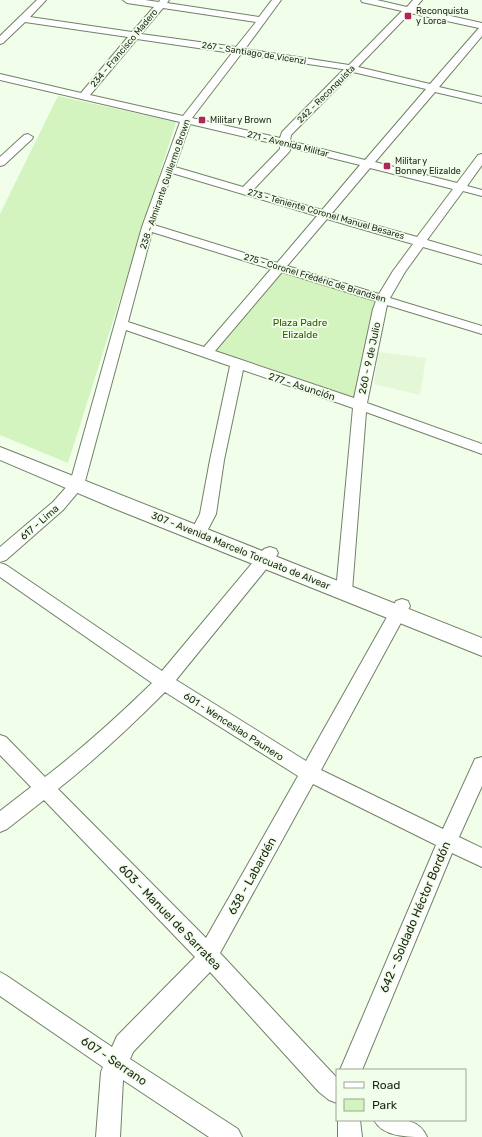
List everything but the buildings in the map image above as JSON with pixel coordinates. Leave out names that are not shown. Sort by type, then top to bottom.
[{"type":"main road","name":"307 - Avenida Marcelo Torcuato de Alvear","points":[[0,446],[78,483]]},
{"type":"main road","name":"307 - Avenida Marcelo Torcuato de Alvear","points":[[0,453],[344,587],[400,610],[482,648]]},
{"type":"main road","name":"307 - Avenida Marcelo Torcuato de Alvear","points":[[400,610],[482,638]]},
{"type":"street","points":[[0,41],[42,0]]},
{"type":"street","points":[[128,0],[163,3],[262,20]]},
{"type":"street","name":"238 - Almirante Guillermo Brown","points":[[78,483],[148,227],[186,119],[277,0]]},
{"type":"street","points":[[365,0],[482,26]]},
{"type":"street","name":"242 - Reconquista","points":[[245,191],[285,150],[284,138],[286,134],[418,0]]},
{"type":"street","name":"234 - Francisco Madero","points":[[83,96],[163,3]]},
{"type":"street","name":"267 - Santiago de Vicenzi","points":[[23,19],[352,68],[482,100]]},
{"type":"street","points":[[206,353],[482,30]]},
{"type":"street","name":"271 - Avenida Militar","points":[[0,77],[186,119],[368,163],[482,193]]},
{"type":"street","points":[[3,158],[28,137]]},
{"type":"street","name":"260 - 9 de Julio","points":[[344,587],[360,405],[379,309],[399,271],[482,157]]},
{"type":"street","name":"273 - Teniente Coronel Manuel Besares","points":[[169,169],[421,241],[482,260]]},
{"type":"street","name":"275 - Coronel Frédéric de Brandsen","points":[[148,227],[482,330]]},
{"type":"street","name":"277 - Asunción","points":[[122,324],[360,405],[482,449]]},
{"type":"street","points":[[200,530],[208,514],[217,460],[237,364]]},
{"type":"street","name":"617 - Lima","points":[[0,556],[58,506],[78,483]]},
{"type":"street","points":[[0,823],[78,763],[164,682],[267,556]]},
{"type":"street","name":"601 - Wenceslao Paunero","points":[[0,569],[164,682],[308,773],[482,858]]},
{"type":"street","name":"638 - Labardén","points":[[108,1137],[112,1072],[125,1044],[194,976],[208,955],[400,610]]},
{"type":"street","name":"603 - Manuel de Sarratea","points":[[0,743],[208,955],[327,1084],[336,1091]]},
{"type":"street","name":"642 - Soldado Héctor Bordón","points":[[351,1069],[447,842],[482,765]]},
{"type":"street","name":"607 - Serrano","points":[[1,988],[230,1137]]},
{"type":"street","points":[[349,1121],[350,1137]]},
{"type":"street","points":[[387,1121],[415,1137]]},
{"type":"shaded area","points":[[378,352],[426,358],[420,395],[374,384]]},
{"type":"green space","points":[[58,96],[176,122],[68,463],[0,435],[0,214]]},
{"type":"green space","name":"Plaza Padre Elizalde","points":[[281,270],[377,300],[354,397],[213,351]]},
{"type":"place","name":"Reconquista y Lorca","points":[[408,16]]},
{"type":"place","name":"Militar y Brown","points":[[202,120]]},
{"type":"place","name":"Militar y Bonney Elizalde","points":[[387,166]]}]
